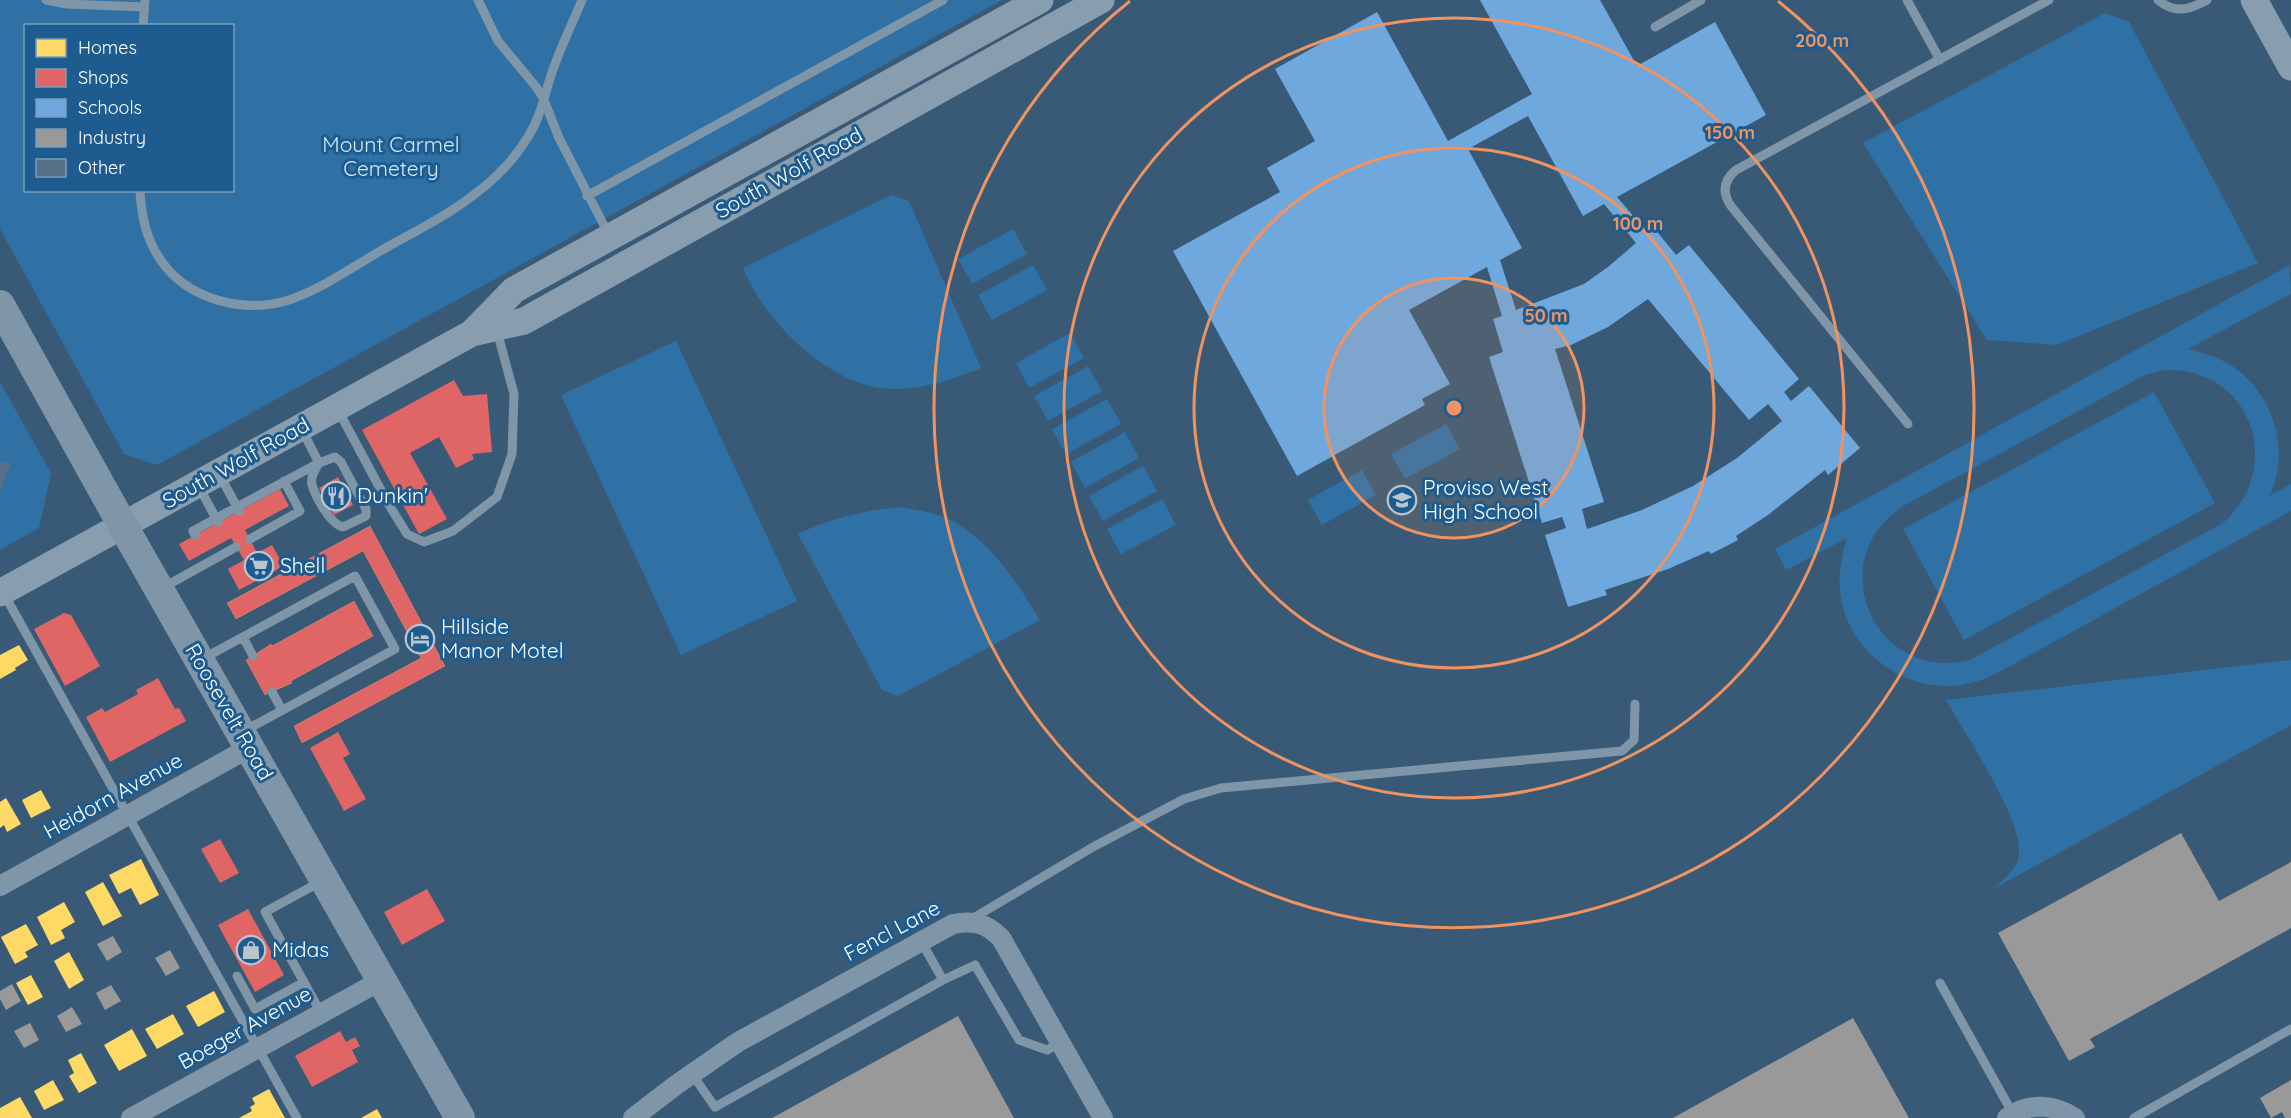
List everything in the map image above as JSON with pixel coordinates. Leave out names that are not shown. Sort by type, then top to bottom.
[{"type":"main road","name":"South Wolf Road","points":[[484,330],[514,290],[1040,0]]},
{"type":"main road","name":"South Wolf Road","points":[[1,592],[300,427],[484,330],[524,321],[1101,0]]},
{"type":"main road","points":[[2254,0],[2291,67]]},
{"type":"main road","name":"Roosevelt Road","points":[[0,305],[159,590],[460,1118]]},
{"type":"street","name":"Heidorn Avenue","points":[[0,886],[128,815],[245,741]]},
{"type":"street","name":"Fencl Lane","points":[[633,1118],[738,1042],[953,924],[968,921],[979,922],[990,927],[1001,938],[1103,1118]]},
{"type":"street","name":"Boeger Avenue","points":[[131,1118],[382,980]]},
{"type":"street","points":[[2010,1116],[2039,1106],[2053,1108],[2074,1118]]},
{"type":"lane","points":[[46,0],[67,4],[144,3],[144,24]]},
{"type":"lane","points":[[478,0],[498,41],[537,88],[544,100],[559,138],[610,237]]},
{"type":"lane","points":[[140,192],[147,233],[160,260],[170,273],[198,292],[228,303],[258,305],[289,300],[322,284],[437,219],[471,197],[497,175],[519,150],[538,117],[554,67],[582,0]]},
{"type":"lane","points":[[587,196],[943,0]]},
{"type":"lane","points":[[1655,27],[1701,0]]},
{"type":"lane","points":[[1906,0],[1940,60]]},
{"type":"lane","points":[[1908,424],[1731,206],[1724,192],[1728,176],[2049,0]]},
{"type":"lane","points":[[2158,0],[2176,10],[2195,7],[2207,0]]},
{"type":"lane","points":[[337,407],[407,534],[424,542],[453,531],[497,497],[512,454],[514,394],[484,330]]},
{"type":"lane","points":[[300,427],[319,463]]},
{"type":"lane","points":[[195,535],[193,531],[218,520],[284,481],[319,463],[333,456],[341,462],[366,509],[366,516],[344,527],[331,521],[312,484],[313,474],[319,463]]},
{"type":"lane","points":[[208,479],[238,509]]},
{"type":"lane","points":[[208,479],[218,520]]},
{"type":"lane","points":[[249,528],[252,538],[276,519],[300,512],[284,481]]},
{"type":"lane","points":[[159,590],[234,548],[228,540]]},
{"type":"lane","points":[[204,553],[209,562]]},
{"type":"lane","points":[[199,660],[355,576],[395,649],[282,710],[245,741]]},
{"type":"lane","points":[[1,592],[297,1118]]},
{"type":"lane","points":[[243,637],[253,656]]},
{"type":"lane","points":[[272,692],[282,710]]},
{"type":"lane","points":[[968,921],[1093,847],[1184,799],[1221,788],[1622,752],[1634,740],[1635,704]]},
{"type":"lane","points":[[321,1013],[265,912],[324,880]]},
{"type":"lane","points":[[921,941],[943,980]]},
{"type":"lane","points":[[692,1074],[715,1107],[943,980],[975,965],[1019,1040],[1047,1050],[1061,1042]]},
{"type":"lane","points":[[237,976],[255,1009],[304,982]]},
{"type":"lane","points":[[1940,983],[2010,1116]]},
{"type":"lane","points":[[2134,1118],[2291,1029]]},
{"type":"green space","name":"Mount Carmel Cemetery","points":[[0,0],[1002,0],[157,465],[124,454],[0,229]]},
{"type":"green space","points":[[2105,13],[2129,22],[2258,263],[2057,345],[1987,340],[1863,143]]},
{"type":"green space","points":[[891,195],[909,201],[981,368],[943,382],[903,389],[875,387],[855,381],[834,371],[796,342],[779,325],[752,287],[743,268]]},
{"type":"green space","points":[[1013,229],[1027,254],[972,284],[958,259]]},
{"type":"green space","points":[[1033,265],[1047,290],[992,320],[978,295]]},
{"type":"green space","points":[[2290,265],[2291,294],[2188,349],[2230,364],[2249,380],[2260,394],[2269,409],[2278,444],[2278,462],[2269,496],[2291,484],[2291,511],[2001,671],[1975,682],[1948,686],[1926,684],[1905,677],[1886,666],[1869,652],[1855,634],[1845,614],[1840,592],[1840,578],[1847,538],[1786,570],[1775,549]],"holes":[[[2165,370],[2195,373],[2219,385],[2238,402],[2250,424],[2255,449],[2253,475],[2242,500],[2223,523],[1970,660],[1936,662],[1908,654],[1885,636],[1870,612],[1863,584],[1866,555],[1879,528],[1905,505],[2145,375]]]},
{"type":"green space","points":[[1070,333],[1084,358],[1029,388],[1016,363]]},
{"type":"green space","points":[[676,341],[797,601],[681,655],[561,395]]},
{"type":"green space","points":[[1088,366],[1102,391],[1048,421],[1034,396]]},
{"type":"green space","points":[[0,382],[51,473],[39,528],[0,550]]},
{"type":"green space","points":[[2154,392],[2215,503],[1964,640],[1903,529]]},
{"type":"green space","points":[[1107,399],[1121,424],[1066,454],[1052,429]]},
{"type":"green space","points":[[1446,424],[1460,449],[1405,479],[1391,454]]},
{"type":"green space","points":[[1125,432],[1139,458],[1085,488],[1071,462]]},
{"type":"green space","points":[[1143,466],[1157,491],[1103,521],[1089,496]]},
{"type":"green space","points":[[1362,470],[1376,495],[1322,525],[1308,500]]},
{"type":"green space","points":[[1162,499],[1176,525],[1121,554],[1107,529]]},
{"type":"green space","points":[[899,507],[948,519],[977,538],[1012,577],[1040,620],[898,696],[882,690],[798,534],[847,516]]},
{"type":"green space","points":[[2291,660],[2291,725],[1995,888],[2016,864],[2019,854],[2018,839],[2003,799],[1946,700]]},
{"type":"building: Homes","name":"Hillside Manor Motel","points":[[370,526],[445,666],[302,743],[294,726],[421,658],[363,551],[236,619],[227,603]]},
{"type":"building: Homes","points":[[354,601],[373,636],[291,681],[292,683],[265,695],[246,660],[271,644],[272,646]]},
{"type":"building: Homes","points":[[19,645],[28,660],[0,679],[0,655]]},
{"type":"building: Homes","points":[[41,790],[51,808],[31,818],[22,800]]},
{"type":"building: Homes","points":[[6,798],[21,824],[7,832],[4,825],[0,828],[0,802]]},
{"type":"building: Homes","points":[[141,859],[159,895],[140,905],[131,888],[119,894],[109,875]]},
{"type":"building: Homes","points":[[103,882],[122,916],[103,926],[85,892]]},
{"type":"building: Homes","points":[[64,902],[75,922],[61,930],[65,938],[51,945],[37,917]]},
{"type":"building: Homes","points":[[26,924],[38,945],[25,952],[28,957],[15,964],[1,937]]},
{"type":"building: Homes","points":[[69,952],[84,980],[69,989],[54,961]]},
{"type":"building: Homes","points":[[31,975],[43,997],[28,1005],[16,983]]},
{"type":"building: Homes","points":[[214,991],[225,1012],[198,1027],[186,1006]]},
{"type":"building: Homes","points":[[173,1014],[184,1034],[157,1049],[145,1029]]},
{"type":"building: Homes","points":[[132,1029],[147,1056],[119,1071],[104,1045]]},
{"type":"building: Homes","points":[[81,1053],[97,1083],[79,1093],[69,1076],[74,1073],[68,1060]]},
{"type":"building: Homes","points":[[53,1080],[64,1100],[44,1110],[34,1091]]},
{"type":"building: Homes","points":[[269,1089],[285,1118],[239,1118],[252,1111],[250,1107],[255,1104],[252,1098]]},
{"type":"building: Homes","points":[[20,1097],[32,1118],[0,1118],[0,1108]]},
{"type":"building: Homes","points":[[377,1109],[382,1118],[361,1118]]},
{"type":"building: Shops","points":[[454,380],[463,396],[487,394],[492,452],[472,454],[474,459],[456,468],[439,437],[410,453],[447,519],[419,534],[362,430]]},
{"type":"building: Shops","name":"Dunkin'","points":[[338,477],[353,505],[334,515],[319,488]]},
{"type":"building: Shops","name":"Shell","points":[[280,489],[289,506],[245,530],[257,553],[272,545],[284,566],[239,590],[228,569],[244,560],[231,538],[189,561],[179,544]]},
{"type":"building: Shops","name":"Hillside Manor Motel","points":[[370,526],[445,666],[302,743],[294,726],[421,658],[363,551],[236,619],[227,603]]},
{"type":"building: Shops","points":[[354,601],[373,636],[291,681],[292,683],[265,695],[246,660],[271,644],[272,646]]},
{"type":"building: Shops","points":[[64,613],[71,615],[100,666],[65,686],[34,629]]},
{"type":"building: Shops","points":[[158,678],[175,709],[179,708],[186,721],[110,762],[86,717],[102,708],[105,712],[138,694],[136,690]]},
{"type":"building: Shops","points":[[338,732],[350,754],[343,758],[366,799],[344,811],[310,748]]},
{"type":"building: Shops","points":[[220,839],[239,873],[220,883],[201,849]]},
{"type":"building: Shops","points":[[427,889],[445,921],[402,945],[384,912]]},
{"type":"building: Shops","name":"Midas","points":[[248,909],[284,975],[255,992],[218,925]]},
{"type":"building: Shops","points":[[340,1031],[346,1042],[355,1037],[360,1046],[352,1050],[358,1062],[312,1087],[295,1056]]},
{"type":"building: Schools","name":"Proviso West High School","points":[[1480,0],[1600,0],[1637,66],[1715,22],[1766,115],[1617,197],[1648,233],[1654,228],[1676,255],[1689,245],[1799,379],[1784,392],[1791,401],[1809,386],[1860,448],[1828,475],[1825,470],[1768,515],[1736,536],[1738,540],[1711,554],[1709,551],[1668,569],[1605,590],[1607,595],[1568,607],[1545,535],[1566,528],[1562,517],[1542,523],[1489,357],[1503,352],[1493,319],[1502,316],[1487,267],[1409,310],[1450,384],[1422,399],[1425,405],[1297,476],[1173,251],[1280,192],[1267,168],[1315,141],[1275,69],[1377,12],[1448,141],[1532,94]],"holes":[[[1528,116],[1583,216],[1604,204],[1636,243],[1584,284],[1516,310],[1500,260],[1522,248],[1468,149]],[[1648,299],[1749,420],[1768,404],[1782,421],[1737,458],[1693,486],[1642,510],[1587,529],[1582,509],[1604,502],[1555,349],[1571,345],[1608,327]]]},
{"type":"building: Industry","points":[[2181,833],[2219,901],[2291,862],[2291,928],[2090,1039],[2095,1047],[2069,1061],[1998,933]]},
{"type":"building: Industry","points":[[113,936],[122,952],[107,961],[97,944]]},
{"type":"building: Industry","points":[[170,950],[180,968],[166,976],[155,958]]},
{"type":"building: Industry","points":[[12,984],[21,1001],[6,1010],[0,999],[0,991]]},
{"type":"building: Industry","points":[[111,985],[121,1001],[105,1010],[96,993]]},
{"type":"building: Industry","points":[[72,1007],[82,1024],[66,1032],[57,1016]]},
{"type":"building: Industry","points":[[958,1016],[1014,1118],[772,1118]]},
{"type":"building: Industry","points":[[1853,1018],[1909,1118],[1673,1118]]},
{"type":"building: Industry","points":[[30,1023],[39,1040],[24,1048],[14,1031]]},
{"type":"building: Industry","points":[[2291,1080],[2291,1118],[2285,1118],[2282,1112],[2271,1118],[2260,1098]]},
{"type":"building: Other","points":[[0,461],[10,464],[0,493]]},
{"type":"place","name":"Dunkin'","points":[[336,496]]},
{"type":"place","name":"Proviso West High School","points":[[1402,500]]},
{"type":"place","name":"Shell","points":[[259,566]]},
{"type":"place","name":"Hillside Manor Motel","points":[[420,639]]},
{"type":"place","name":"Midas","points":[[251,950]]}]
